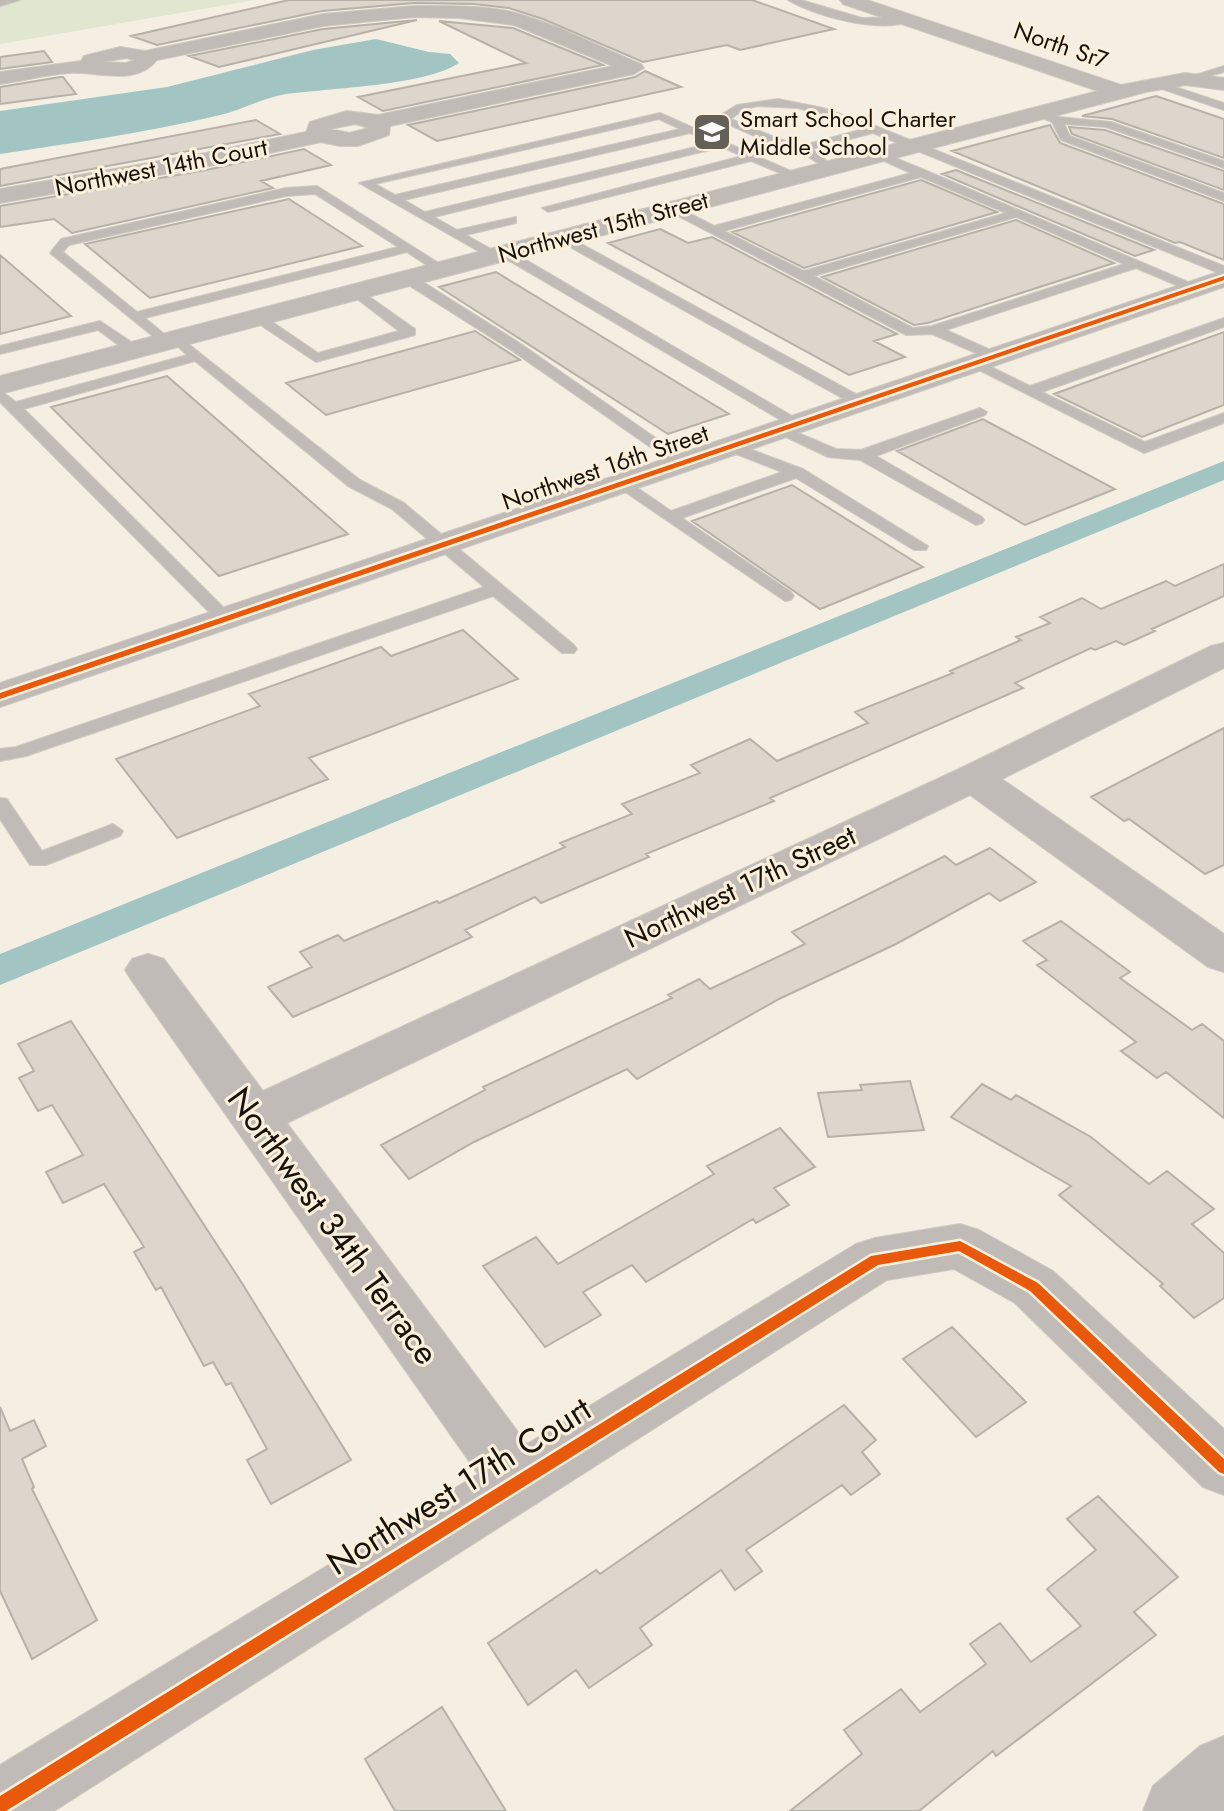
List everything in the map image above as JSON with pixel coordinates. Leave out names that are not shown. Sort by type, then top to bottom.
[{"type":"street","name":"North Sr7","points":[[849,0],[1120,92]]},
{"type":"street","points":[[0,78],[89,67],[128,69],[145,64],[145,57],[331,12],[451,3],[523,21],[634,68],[572,82]]},
{"type":"street","points":[[572,82],[597,66],[598,59],[594,52]]},
{"type":"street","name":"Northwest 15th Street","points":[[4,395],[134,350],[407,278],[916,145],[1048,116],[1154,83],[1212,78]]},
{"type":"street","name":"Northwest 14th Court","points":[[0,196],[190,163],[321,135],[318,127],[334,120],[358,118],[378,122],[572,82]]},
{"type":"street","name":"Northwest 16th Street","points":[[0,696],[1209,283]]},
{"type":"street","name":"Northwest 17th Street","points":[[255,1116],[973,778],[1224,654]]},
{"type":"street","points":[[973,778],[1224,956]]},
{"type":"street","name":"Northwest 34th Terrace","points":[[148,970],[519,1482]]},
{"type":"street","name":"Northwest 17th Court","points":[[0,1805],[875,1260],[960,1246],[1034,1287],[1224,1468]]},
{"type":"street","points":[[1178,1811],[1224,1770]]},
{"type":"lane","points":[[0,3],[15,0]]},
{"type":"lane","points":[[793,0],[858,23],[884,24],[906,20]]},
{"type":"lane","points":[[1154,83],[1224,107]]},
{"type":"lane","points":[[829,168],[804,148],[776,142],[726,121],[726,116],[740,109],[772,102],[806,106],[916,145],[1224,271]]},
{"type":"lane","points":[[796,176],[660,116],[365,183],[455,234],[499,254],[833,454],[863,455],[980,412]]},
{"type":"lane","points":[[1048,116],[1107,124],[1224,165]]},
{"type":"lane","points":[[1048,116],[1065,138],[1224,197]]},
{"type":"lane","points":[[804,148],[874,129]]},
{"type":"lane","points":[[393,199],[690,130]]},
{"type":"lane","points":[[422,216],[722,144]]},
{"type":"lane","points":[[879,155],[1136,264],[1209,283]]},
{"type":"lane","points":[[548,208],[752,157]]},
{"type":"lane","points":[[713,230],[923,173]]},
{"type":"lane","points":[[442,269],[317,190],[286,192],[65,242],[56,253],[134,317],[198,356],[354,483],[398,506],[568,649]]},
{"type":"lane","points":[[671,209],[911,332],[934,330],[1136,264]]},
{"type":"lane","points":[[803,275],[1017,213]]},
{"type":"lane","points":[[455,234],[512,220]]},
{"type":"lane","points":[[563,238],[858,401]]},
{"type":"lane","points":[[134,317],[409,248]]},
{"type":"lane","points":[[407,278],[516,347],[682,462]]},
{"type":"lane","points":[[257,318],[316,358],[410,332],[357,292]]},
{"type":"lane","points":[[1030,391],[1224,322]]},
{"type":"lane","points":[[0,350],[100,325],[134,350]]},
{"type":"lane","points":[[934,330],[1030,391],[1144,448],[1224,418]]},
{"type":"lane","points":[[4,395],[71,396],[126,376],[198,356]]},
{"type":"lane","points":[[4,395],[226,619]]},
{"type":"lane","points":[[728,446],[797,472],[920,546]]},
{"type":"lane","points":[[863,455],[976,520]]},
{"type":"lane","points":[[669,517],[797,472]]},
{"type":"lane","points":[[620,483],[785,596]]},
{"type":"lane","points":[[0,755],[34,747],[496,589]]},
{"type":"lane","points":[[0,804],[38,860],[113,831]]},
{"type":"green space","points":[[0,0],[255,0],[0,44]]},
{"type":"water","points":[[376,39],[450,54],[459,63],[423,77],[286,94],[189,122],[0,154],[0,111],[167,87],[313,50]]},
{"type":"building","points":[[289,0],[752,0],[834,29],[740,50],[727,45],[643,62],[543,19],[509,8],[473,4],[414,3],[322,11],[157,45],[131,36]]},
{"type":"building","points":[[417,20],[219,67],[189,56],[323,29]]},
{"type":"building","points":[[439,21],[513,28],[603,65],[383,111],[358,97],[526,63]]},
{"type":"building","points":[[44,51],[52,62],[0,69],[0,57]]},
{"type":"building","points":[[645,71],[681,87],[437,141],[408,125],[635,77]]},
{"type":"building","points":[[63,77],[76,94],[0,104],[0,87]]},
{"type":"building","points":[[1156,96],[1224,119],[1224,158],[1112,119],[1082,116]]},
{"type":"building","points":[[256,120],[280,134],[0,186],[0,169]]},
{"type":"building","points":[[1050,125],[1060,143],[1224,204],[1224,260],[1180,242],[1175,243],[952,151]]},
{"type":"building","points":[[1069,127],[1105,130],[1224,171],[1224,190],[1072,134]]},
{"type":"building","points":[[304,149],[331,165],[261,181],[273,188],[72,233],[54,219],[0,227],[0,206],[206,170]]},
{"type":"building","points":[[956,170],[1154,250],[1135,256],[942,174]]},
{"type":"building","points":[[921,180],[997,212],[804,268],[732,232]]},
{"type":"building","points":[[289,199],[362,246],[150,298],[85,244]]},
{"type":"building","points":[[1016,220],[1114,263],[914,325],[822,277]]},
{"type":"building","points":[[660,229],[688,243],[712,237],[897,334],[874,341],[905,357],[849,375],[608,243]]},
{"type":"building","points":[[0,255],[71,316],[0,334]]},
{"type":"building","points":[[496,272],[729,414],[668,434],[439,287]]},
{"type":"building","points":[[475,331],[520,360],[326,415],[286,383]]},
{"type":"building","points":[[1224,332],[1224,405],[1142,437],[1054,394]]},
{"type":"building","points":[[167,376],[348,534],[219,576],[51,407]]},
{"type":"building","points":[[983,419],[1115,489],[1025,525],[897,451]]},
{"type":"building","points":[[792,485],[923,567],[820,609],[692,521]]},
{"type":"building","points":[[1224,564],[1224,596],[1152,629],[1155,631],[1124,645],[1116,641],[1095,650],[1091,648],[1015,683],[1023,688],[770,798],[774,801],[646,854],[649,857],[541,903],[535,897],[465,930],[472,937],[400,970],[293,1017],[268,987],[312,967],[300,952],[338,935],[344,941],[565,847],[560,843],[632,814],[622,804],[700,773],[691,765],[750,739],[777,761],[868,723],[855,712],[953,673],[950,671],[1021,640],[1016,637],[1050,623],[1040,617],[1082,598],[1101,609],[1166,581],[1175,586]]},
{"type":"building","points":[[463,630],[518,679],[309,758],[328,779],[177,838],[116,759],[260,706],[249,694],[381,647],[391,656]]},
{"type":"building","points":[[1224,728],[1224,865],[1205,874],[1129,819],[1124,821],[1091,797]]},
{"type":"building","points":[[990,848],[1036,882],[1000,901],[989,893],[896,944],[779,999],[637,1079],[627,1069],[474,1142],[409,1179],[381,1145],[485,1090],[483,1087],[672,998],[668,995],[699,979],[710,989],[805,944],[792,932],[945,856],[956,865]]},
{"type":"building","points":[[1061,921],[1130,972],[1120,978],[1192,1030],[1202,1024],[1224,1041],[1224,1118],[1166,1072],[1157,1078],[1121,1051],[1136,1042],[1037,965],[1047,960],[1023,941]]},
{"type":"building","points":[[71,1021],[240,1280],[351,1460],[271,1504],[247,1460],[267,1449],[231,1383],[226,1385],[213,1362],[204,1366],[161,1287],[156,1290],[134,1252],[144,1247],[104,1184],[63,1203],[46,1172],[83,1155],[52,1105],[38,1111],[19,1078],[34,1071],[18,1044]]},
{"type":"building","points":[[910,1081],[924,1130],[828,1137],[818,1093],[862,1090],[860,1085]]},
{"type":"building","points":[[982,1084],[1011,1100],[1016,1095],[1091,1137],[1149,1184],[1167,1171],[1214,1209],[1192,1224],[1224,1253],[1224,1298],[1194,1318],[1160,1286],[1163,1284],[1059,1195],[1071,1186],[951,1117]]},
{"type":"building","points":[[780,1128],[815,1167],[774,1188],[789,1205],[756,1223],[753,1219],[646,1282],[632,1265],[583,1292],[601,1315],[545,1347],[483,1266],[536,1237],[558,1264],[714,1174],[707,1166]]},
{"type":"building","points":[[952,1327],[1026,1402],[976,1437],[903,1359]]},
{"type":"building","points":[[844,1405],[876,1440],[862,1452],[880,1474],[851,1495],[842,1485],[746,1550],[762,1571],[735,1590],[721,1570],[640,1628],[652,1645],[589,1688],[576,1670],[528,1705],[488,1643],[596,1570],[600,1574]]},
{"type":"building","points":[[0,1407],[10,1431],[34,1420],[46,1446],[22,1459],[34,1487],[32,1489],[97,1620],[32,1659],[0,1591]]},
{"type":"building","points":[[1098,1496],[1178,1577],[1134,1612],[1156,1635],[996,1756],[993,1751],[919,1811],[790,1811],[862,1754],[844,1730],[901,1689],[920,1712],[986,1664],[970,1644],[1000,1623],[1031,1662],[1081,1626],[1047,1589],[1096,1550],[1067,1519]]},
{"type":"building","points":[[442,1707],[506,1811],[395,1811],[365,1759]]},
{"type":"waterway","points":[[0,970],[1224,470]]},
{"type":"cycle path","points":[[0,696],[1224,278]]},
{"type":"cycle path","points":[[0,1805],[875,1260],[960,1246],[1034,1287],[1224,1468]]},
{"type":"place","name":"Smart School Charter Middle School","points":[[712,132]]}]
